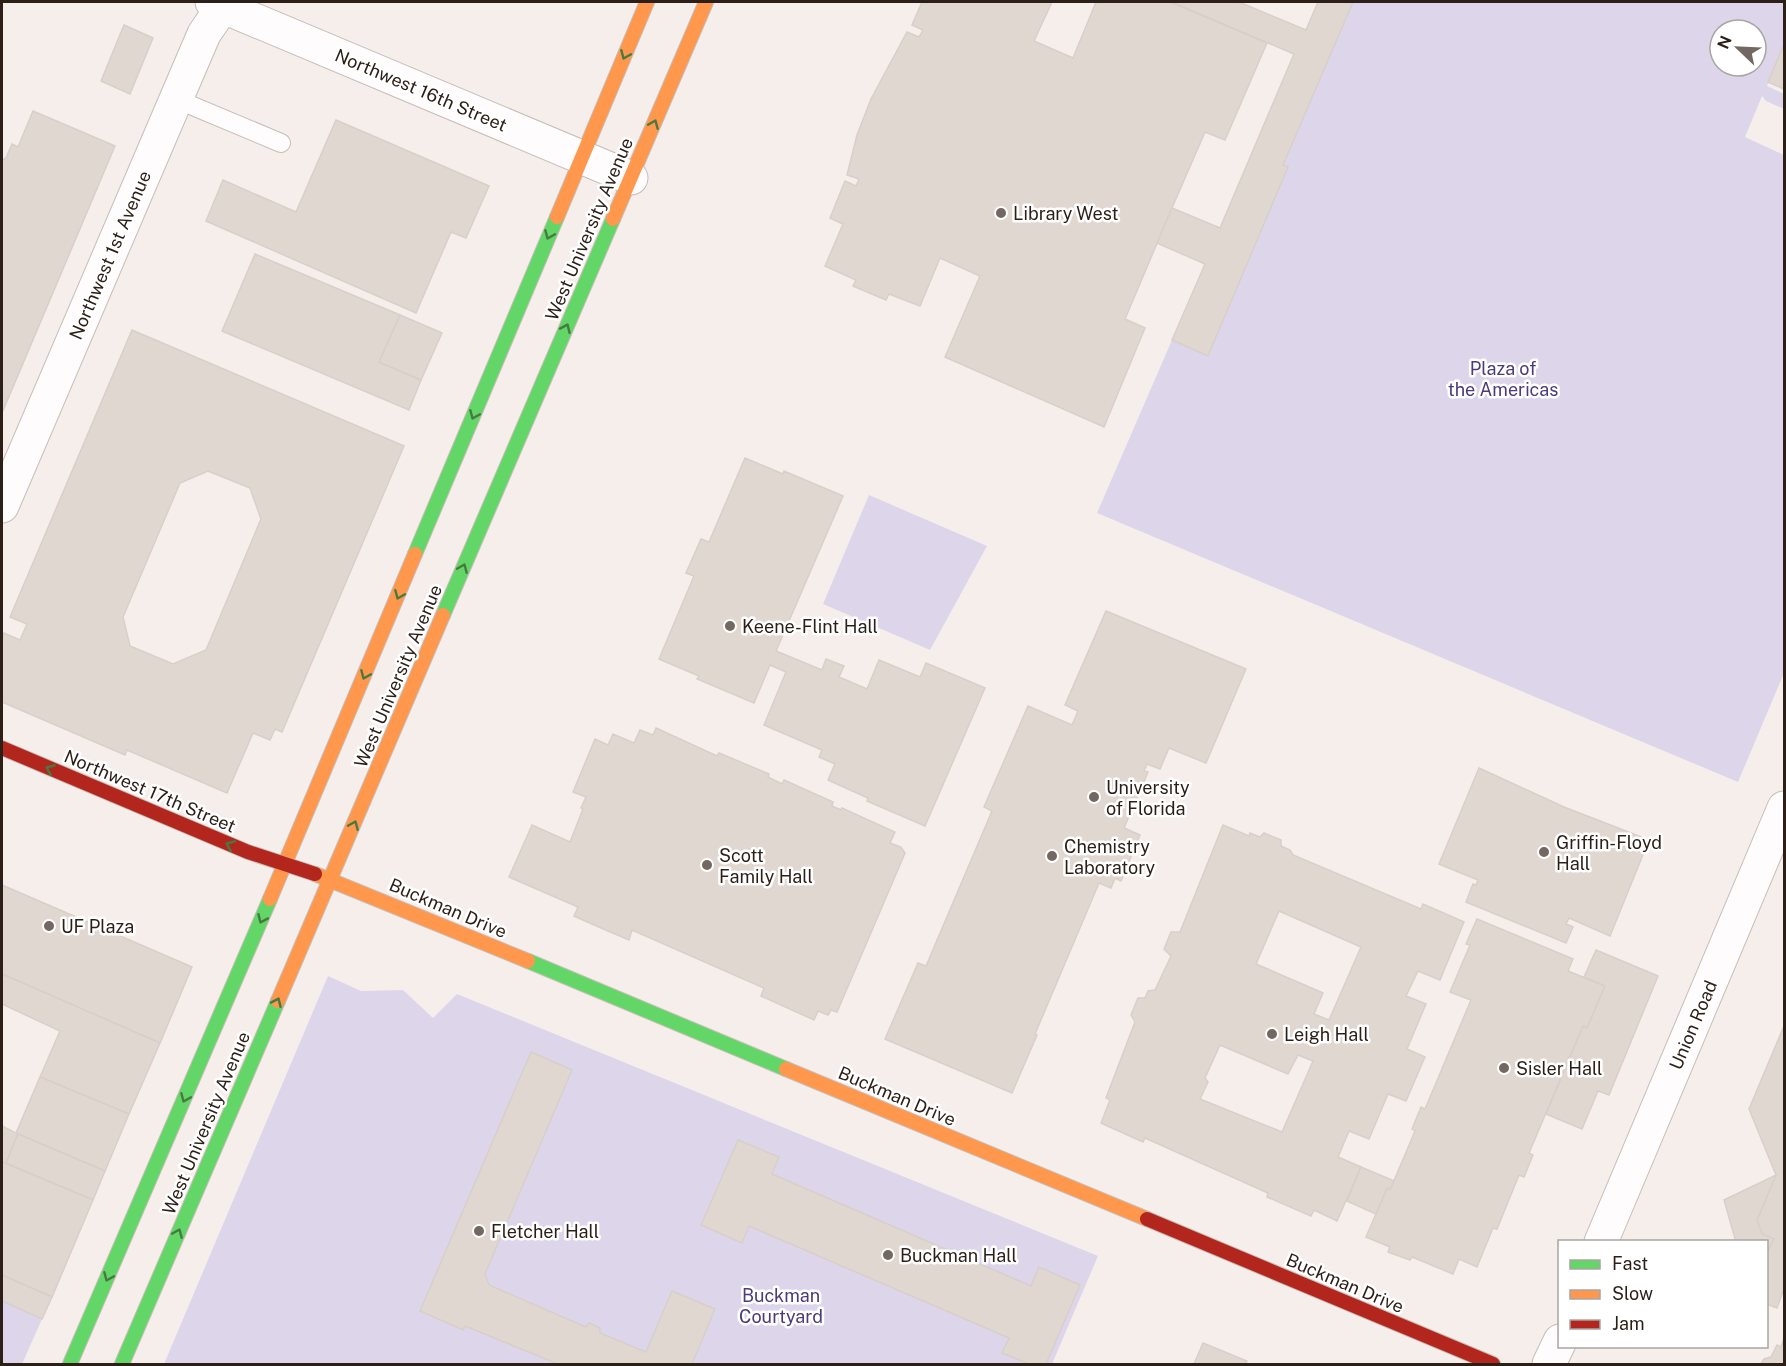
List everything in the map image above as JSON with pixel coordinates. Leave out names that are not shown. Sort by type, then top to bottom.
[{"type":"main road","name":"West University Avenue","points":[[70,1365],[285,865],[647,2]]},
{"type":"main road","name":"West University Avenue","points":[[122,1365],[706,2]]},
{"type":"main road","name":"Northwest 17th Street","points":[[2,748],[248,852],[285,865]]},
{"type":"main road","name":"Buckman Drive","points":[[285,865],[331,879],[1493,1365]]},
{"type":"street","name":"Northwest 16th Street","points":[[220,3],[631,178]]},
{"type":"street","name":"Northwest 1st Avenue","points":[[2,506],[204,34],[220,3]]},
{"type":"street","name":"Union Road","points":[[1602,1240],[1783,815]]},
{"type":"street","points":[[1549,1365],[1558,1345]]},
{"type":"lane","points":[[176,99],[281,143]]},
{"type":"green space","name":"Plaza of the Americas","points":[[1353,2],[1784,2],[1784,44],[1767,86],[1784,94],[1784,109],[1766,101],[1762,96],[1745,137],[1784,155],[1784,673],[1738,782],[1097,513],[1172,340],[1207,355],[1288,167],[1283,165]]},
{"type":"green space","points":[[869,495],[987,546],[930,650],[823,604]]},
{"type":"green space","name":"Buckman Courtyard","points":[[328,976],[361,991],[403,990],[433,1018],[457,994],[1098,1256],[1052,1364],[164,1364]]},
{"type":"green space","points":[[2,1301],[42,1319],[22,1364],[2,1364]]},
{"type":"building","name":"Library West","points":[[922,2],[1052,2],[1034,41],[1073,58],[1096,2],[1170,2],[1267,43],[1225,140],[1205,132],[1172,208],[1125,319],[1145,328],[1104,427],[945,357],[980,276],[940,258],[920,306],[889,294],[886,300],[853,286],[856,280],[825,266],[843,224],[830,218],[845,181],[856,186],[859,179],[847,175],[857,135],[871,99],[907,32],[919,37],[923,30],[912,25]]},
{"type":"building","points":[[1175,2],[1239,2],[1306,30],[1318,2],[1353,2],[1283,165],[1288,167],[1208,356],[1172,340],[1205,264],[1157,243],[1172,208],[1220,228],[1294,54]]},
{"type":"building","points":[[124,25],[153,38],[130,94],[101,81]]},
{"type":"building","points":[[1784,44],[1784,89],[1768,82]]},
{"type":"building","points":[[33,111],[115,146],[2,413],[2,160],[6,158],[12,144],[18,147]]},
{"type":"building","points":[[336,120],[489,186],[466,238],[451,232],[416,313],[206,221],[223,180],[296,212]]},
{"type":"building","points":[[255,254],[400,315],[379,362],[421,380],[409,410],[222,331]]},
{"type":"building","points":[[400,315],[442,333],[421,380],[379,362]]},
{"type":"building","points":[[132,330],[404,446],[282,732],[275,729],[270,740],[253,733],[227,793],[127,750],[125,755],[2,702],[2,639],[4,633],[20,640],[27,624],[10,617]],"holes":[[[208,471],[250,488],[261,519],[206,650],[173,664],[130,646],[123,617],[180,483]]]},
{"type":"building","name":"Keene-Flint Hall","points":[[745,458],[783,474],[784,471],[843,496],[776,651],[822,670],[826,659],[844,666],[839,677],[867,689],[879,660],[920,677],[926,663],[985,688],[925,826],[867,801],[868,798],[828,780],[835,764],[819,757],[822,750],[764,725],[786,672],[770,665],[754,703],[697,679],[699,676],[659,659],[694,576],[686,573],[701,539],[709,542]]},
{"type":"building","name":"Chemistry Laboratory","points":[[1106,611],[1246,669],[1206,763],[1169,748],[1160,769],[1147,764],[1144,771],[1148,772],[1124,828],[1140,835],[1121,881],[1115,878],[1111,888],[1099,883],[1012,1093],[885,1039],[918,963],[926,966],[992,811],[984,807],[1028,706],[1072,725],[1078,711],[1065,705]]},
{"type":"building","name":"Scott Family Hall","points":[[656,728],[717,756],[719,753],[769,774],[768,777],[782,784],[784,780],[833,802],[832,806],[841,810],[842,808],[895,832],[890,843],[901,847],[905,853],[837,1012],[831,1010],[828,1015],[818,1011],[814,1020],[761,996],[764,988],[632,930],[629,940],[601,928],[574,916],[578,907],[509,877],[532,825],[570,842],[586,797],[573,792],[595,739],[608,745],[613,734],[634,743],[640,730],[653,735]]},
{"type":"building","name":"Griffin-Floyd Hall","points":[[1479,768],[1564,807],[1649,840],[1610,936],[1569,918],[1566,924],[1573,927],[1566,943],[1466,902],[1473,884],[1476,885],[1478,880],[1439,864]]},
{"type":"building","name":"Leigh Hall","points":[[1223,825],[1249,836],[1250,833],[1260,837],[1264,833],[1281,840],[1281,846],[1290,850],[1293,855],[1421,909],[1423,904],[1464,922],[1440,980],[1418,971],[1406,996],[1426,1004],[1407,1049],[1425,1057],[1406,1101],[1388,1094],[1369,1139],[1349,1131],[1338,1157],[1361,1167],[1337,1221],[1314,1210],[1311,1216],[1267,1197],[1268,1193],[1145,1138],[1143,1142],[1101,1123],[1110,1100],[1106,1098],[1135,1022],[1131,1015],[1138,998],[1145,998],[1148,991],[1155,990],[1171,956],[1164,949],[1171,932],[1180,932]],"holes":[[[1279,911],[1361,947],[1329,1020],[1314,1014],[1323,993],[1256,964]],[[1220,1045],[1288,1074],[1298,1055],[1313,1061],[1282,1132],[1200,1099],[1208,1082],[1205,1078]]]},
{"type":"building","name":"UF Plaza","points":[[2,885],[192,967],[160,1043],[2,974]]},
{"type":"building","name":"Sisler Hall","points":[[1477,919],[1573,959],[1568,971],[1605,986],[1587,1028],[1583,1026],[1529,1153],[1533,1155],[1524,1177],[1519,1175],[1497,1229],[1493,1228],[1477,1267],[1459,1259],[1453,1274],[1412,1257],[1410,1260],[1388,1252],[1390,1247],[1366,1237],[1387,1188],[1390,1190],[1415,1131],[1412,1129],[1421,1107],[1425,1109],[1471,1000],[1450,992],[1470,945],[1466,944]]},
{"type":"building","points":[[1596,950],[1658,976],[1609,1095],[1598,1091],[1582,1129],[1546,1114],[1583,1026],[1587,1028],[1605,986],[1584,977]]},
{"type":"building","points":[[2,974],[160,1043],[129,1114],[40,1077],[60,1031],[2,1004]]},
{"type":"building","points":[[1784,1026],[1784,1288],[1777,1308],[1768,1305],[1768,1250],[1774,1239],[1762,1234],[1757,1220],[1776,1175],[1749,1109]]},
{"type":"building","name":"Fletcher Hall","points":[[531,1052],[572,1070],[485,1274],[489,1285],[586,1327],[589,1323],[600,1328],[600,1333],[646,1352],[672,1291],[715,1309],[692,1364],[558,1364],[465,1326],[463,1330],[420,1311]]},
{"type":"building","points":[[40,1077],[129,1114],[105,1171],[16,1133]]},
{"type":"building","points":[[2,1126],[18,1134],[6,1163],[2,1162]]},
{"type":"building","points":[[18,1134],[105,1171],[93,1200],[6,1163]]},
{"type":"building","name":"Buckman Hall","points":[[738,1140],[779,1157],[772,1174],[1031,1286],[1039,1267],[1080,1285],[1046,1364],[1029,1364],[1002,1353],[1009,1338],[749,1226],[742,1243],[701,1225]]},
{"type":"building","points":[[2,1162],[93,1200],[52,1297],[2,1275]]},
{"type":"building","points":[[1361,1167],[1394,1181],[1390,1190],[1387,1188],[1376,1214],[1347,1201]]},
{"type":"building","points":[[1776,1175],[1757,1220],[1762,1234],[1774,1239],[1768,1250],[1768,1240],[1735,1240],[1724,1200]]},
{"type":"building","points":[[2,1275],[52,1297],[42,1319],[2,1301]]},
{"type":"building","points":[[1784,1338],[1784,1364],[1761,1364],[1764,1359],[1771,1357],[1777,1345],[1781,1347]]},
{"type":"building","points":[[1203,1343],[1247,1361],[1245,1364],[1194,1364]]},
{"type":"traffic: fast","points":[[415,554],[557,217]]},
{"type":"traffic: fast","points":[[443,615],[613,219]]},
{"type":"traffic: fast","points":[[70,1364],[270,899]]},
{"type":"traffic: fast","points":[[528,961],[786,1069]]},
{"type":"traffic: fast","points":[[122,1364],[278,1001]]},
{"type":"traffic: slow","points":[[557,217],[647,2]]},
{"type":"traffic: slow","points":[[613,219],[706,2]]},
{"type":"traffic: slow","points":[[270,899],[415,554]]},
{"type":"traffic: slow","points":[[278,1001],[443,615]]},
{"type":"traffic: slow","points":[[315,874],[528,961]]},
{"type":"traffic: slow","points":[[786,1069],[1147,1219]]},
{"type":"traffic: jam","points":[[2,748],[248,852],[315,874]]},
{"type":"traffic: jam","points":[[1147,1219],[1493,1364]]},
{"type":"place","name":"Library West","points":[[1001,213]]},
{"type":"place","name":"Keene-Flint Hall","points":[[730,626]]},
{"type":"place","name":"University of Florida","points":[[1094,797]]},
{"type":"place","name":"Griffin-Floyd Hall","points":[[1544,852]]},
{"type":"place","name":"Chemistry Laboratory","points":[[1052,856]]},
{"type":"place","name":"Scott Family Hall","points":[[707,865]]},
{"type":"place","name":"UF Plaza","points":[[49,926]]},
{"type":"place","name":"Leigh Hall","points":[[1272,1034]]},
{"type":"place","name":"Sisler Hall","points":[[1504,1068]]},
{"type":"place","name":"Fletcher Hall","points":[[479,1231]]},
{"type":"place","name":"Buckman Hall","points":[[888,1255]]}]
